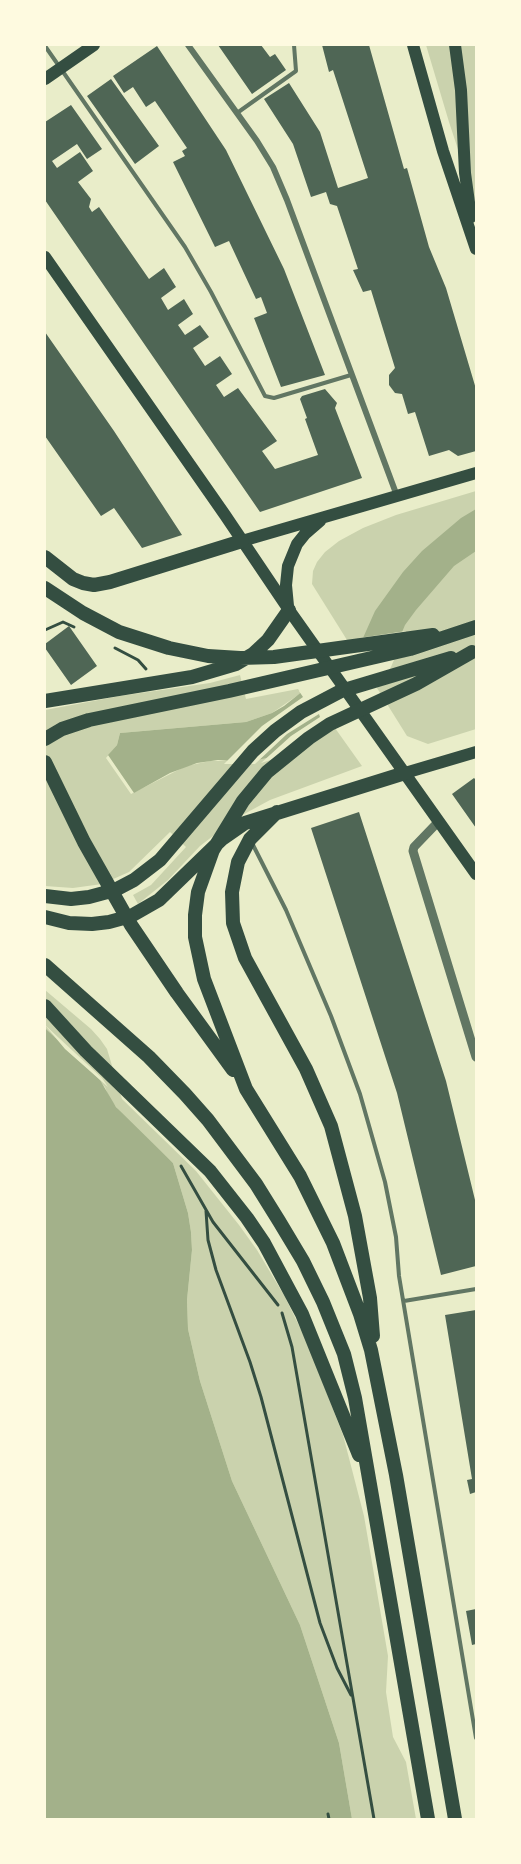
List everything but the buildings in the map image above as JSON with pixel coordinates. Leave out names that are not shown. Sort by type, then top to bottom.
[{"type":"highway","points":[[45,557],[76,581],[94,585],[242,541]]},
{"type":"highway","points":[[45,588],[89,617],[143,640],[193,654],[240,658],[274,657],[471,628]]},
{"type":"highway","points":[[45,701],[216,672],[253,654],[268,640],[289,610]]},
{"type":"highway","points":[[45,740],[62,729],[78,723],[410,649],[471,628]]},
{"type":"highway","points":[[45,896],[79,899],[115,890],[138,877],[153,866],[253,751],[275,731],[309,707],[349,689],[474,652]]},
{"type":"highway","points":[[455,1819],[396,1475],[375,1371],[360,1314],[333,1243],[300,1176],[246,1089],[204,980],[195,937],[195,915],[198,892],[213,850],[226,826],[252,789],[281,759],[325,727],[416,684],[474,652]]},
{"type":"highway","points":[[45,762],[106,882],[132,925],[234,1072]]},
{"type":"highway","points":[[45,917],[69,923],[97,924],[137,914],[159,900],[232,830],[245,823],[405,773]]},
{"type":"highway","points":[[277,812],[250,839],[238,862],[233,882],[232,911],[235,934],[245,958],[311,1079],[325,1109],[337,1144],[351,1197],[368,1289],[375,1371]]},
{"type":"highway","points":[[45,965],[149,1057],[185,1094],[229,1148],[279,1221],[318,1292],[344,1354],[355,1398],[428,1819]]},
{"type":"highway","points":[[45,1006],[68,1033],[210,1171],[228,1192],[264,1243],[302,1314],[371,1487]]},
{"type":"main road","points":[[45,80],[94,45]]},
{"type":"main road","points":[[412,45],[443,151],[476,249]]},
{"type":"main road","points":[[455,45],[461,90],[465,174],[476,240]]},
{"type":"main road","points":[[45,257],[289,610],[476,874]]},
{"type":"main road","points":[[242,541],[323,519],[476,472]]},
{"type":"main road","points":[[289,610],[286,585],[288,566],[301,539],[323,519]]},
{"type":"main road","points":[[405,773],[476,753]]},
{"type":"street","points":[[188,45],[237,112],[273,167],[397,496]]},
{"type":"street","points":[[439,821],[414,847],[413,851],[476,1057]]},
{"type":"lane","points":[[237,112],[297,71],[294,45]]},
{"type":"lane","points":[[45,46],[184,247],[211,292],[265,396],[274,398],[352,375]]},
{"type":"lane","points":[[250,839],[293,924],[328,1008],[360,1094],[391,1211],[399,1276],[476,1738]]},
{"type":"lane","points":[[404,1301],[476,1289]]},
{"type":"path","points":[[45,630],[63,622],[74,627]]},
{"type":"path","points":[[106,643],[138,660],[160,683]]},
{"type":"path","points":[[179,1163],[213,1222],[272,1297],[286,1323],[294,1357],[374,1819]]},
{"type":"path","points":[[205,1209],[208,1240],[216,1270],[261,1397],[320,1623],[353,1699]]},
{"type":"path","points":[[328,1814],[329,1819]]},
{"type":"shaded area","points":[[426,45],[476,45],[476,204],[449,122]]},
{"type":"shaded area","points":[[476,491],[476,729],[428,744],[407,736],[312,584],[313,571],[325,552],[339,541],[363,528],[396,515]]},
{"type":"shaded area","points":[[476,509],[476,551],[454,566],[416,610],[405,625],[388,666],[276,756],[247,762],[218,760],[197,763],[170,773],[134,793],[108,755],[117,745],[120,733],[246,722],[284,706],[353,651],[363,638],[375,611],[403,572],[422,551],[461,518]]},
{"type":"shaded area","points":[[240,675],[246,699],[298,689],[301,693],[272,713],[246,722],[120,733],[117,745],[106,758],[131,794],[186,766],[210,761],[226,761],[330,721],[362,766],[270,800],[235,819],[200,846],[168,880],[138,904],[133,895],[151,885],[186,847],[170,832],[129,872],[102,884],[73,888],[45,886],[45,710],[210,683]]},
{"type":"shaded area","points":[[45,990],[100,1039],[107,1049],[122,1099],[196,1171],[239,1225],[285,1297],[307,1342],[343,1435],[364,1516],[388,1656],[386,1692],[393,1737],[406,1762],[416,1819],[352,1819],[339,1743],[300,1625],[232,1481],[200,1381],[188,1329],[187,1300],[192,1250],[191,1232],[188,1213],[173,1163],[126,1119],[109,1098],[105,1087],[45,1028]]},
{"type":"shaded area","points":[[45,1028],[100,1080],[116,1107],[173,1163],[188,1213],[191,1232],[192,1250],[187,1300],[188,1329],[200,1381],[232,1481],[300,1625],[339,1743],[352,1819],[45,1819]]},
{"type":"pier","points":[[406,631],[391,667],[377,688],[332,723],[277,758],[261,763],[291,736],[320,717],[319,714],[287,734],[255,764],[224,764],[262,726],[303,697],[299,691],[351,649],[359,638]]},
{"type":"pier","points":[[45,1025],[102,1078],[108,1087],[65,1049]]}]
